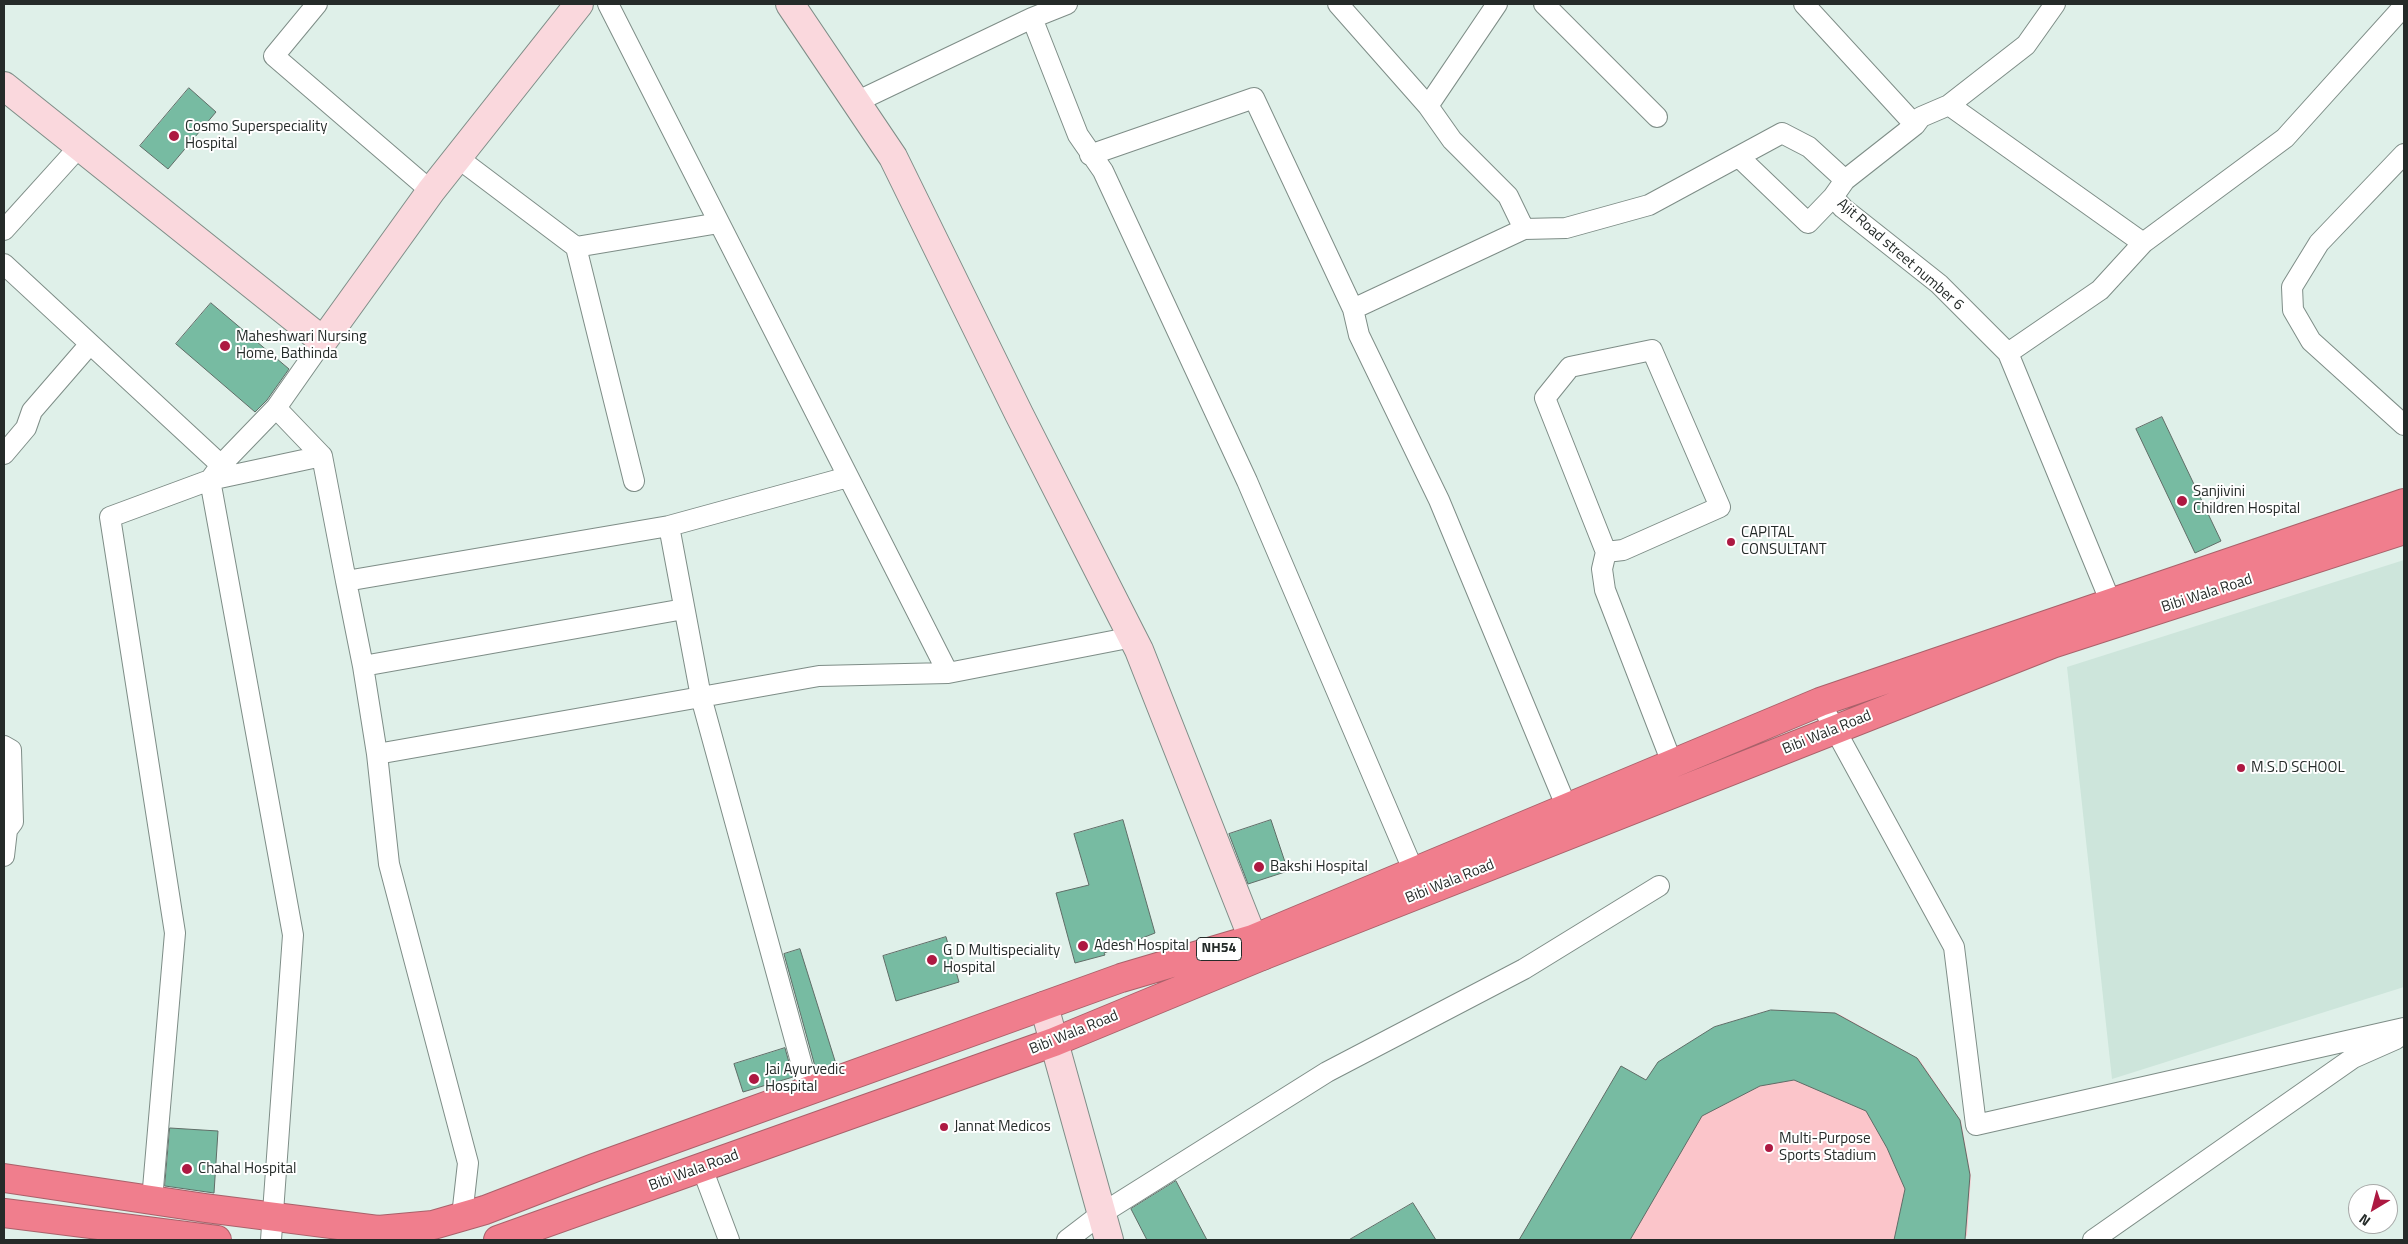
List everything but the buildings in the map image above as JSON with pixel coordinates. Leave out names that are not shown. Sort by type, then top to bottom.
[{"type":"highway","name":"NH54","points":[[4,1178],[152,1200],[272,1229],[378,1230],[433,1224],[485,1210],[809,1090],[1121,978],[1257,948],[1414,872],[1820,702],[2404,503]]},
{"type":"highway","name":"Bibi Wala Road","points":[[498,1240],[1054,1042],[1257,948],[1836,729],[2052,644],[2404,530]]},
{"type":"highway","points":[[4,1213],[217,1240]]},
{"type":"street","points":[[316,4],[274,56],[432,191]]},
{"type":"street","points":[[216,473],[276,408],[432,191],[579,4]]},
{"type":"street","points":[[608,4],[948,673]]},
{"type":"street","points":[[790,4],[893,157],[1014,405],[1133,637],[1257,948]]},
{"type":"street","points":[[856,102],[1032,18],[1067,4]]},
{"type":"street","points":[[1338,4],[1428,106],[1452,140],[1508,196],[1524,229]]},
{"type":"street","points":[[1428,106],[1497,4]]},
{"type":"street","points":[[1544,4],[1657,117]]},
{"type":"street","points":[[1804,4],[1915,125]]},
{"type":"street","name":"Ajit Road street number 6","points":[[2055,4],[2026,45],[1949,105],[1921,117],[1915,125],[1845,180],[1833,197],[1843,208],[1939,284],[2008,353],[2110,603]]},
{"type":"street","points":[[2008,353],[2100,290],[2143,243],[2285,138],[2404,6]]},
{"type":"street","points":[[1032,18],[1078,136],[1103,171],[1247,481],[1414,872]]},
{"type":"street","points":[[4,86],[323,341]]},
{"type":"street","points":[[1090,155],[1254,98],[1353,309],[1359,335],[1439,500],[1567,808]]},
{"type":"street","points":[[1949,105],[2143,243]]},
{"type":"street","points":[[1353,309],[1524,229],[1566,228],[1649,204],[1782,133],[1810,147],[1845,180]]},
{"type":"street","points":[[4,230],[79,147]]},
{"type":"street","points":[[2404,154],[2319,243],[2292,287],[2293,310],[2311,341],[2404,425]]},
{"type":"street","points":[[1740,157],[1808,223],[1833,197]]},
{"type":"street","points":[[458,158],[576,247],[634,481]]},
{"type":"street","points":[[576,247],[719,223]]},
{"type":"street","points":[[4,264],[90,344],[216,473],[293,935],[272,1229]]},
{"type":"street","points":[[4,454],[26,428],[32,411],[90,344]]},
{"type":"street","points":[[1606,552],[1623,550],[1720,507],[1652,350],[1570,367],[1545,398],[1606,552],[1602,569],[1605,590],[1672,763]]},
{"type":"street","points":[[276,408],[322,456],[364,666],[377,754],[389,864],[468,1163],[462,1216]]},
{"type":"street","points":[[152,1200],[175,933],[110,517],[216,473],[322,456]]},
{"type":"street","points":[[346,581],[669,526],[848,477]]},
{"type":"street","points":[[669,526],[700,697],[809,1090]]},
{"type":"street","points":[[364,666],[684,609]]},
{"type":"street","points":[[377,754],[819,676],[948,673],[1133,637]]},
{"type":"street","points":[[1820,702],[1954,946],[1976,1125],[2404,1028]]},
{"type":"street","points":[[4,746],[11,750],[13,822],[7,830],[4,856]]},
{"type":"street","points":[[1067,1240],[1101,1214],[1327,1072],[1524,969],[1659,886]]},
{"type":"street","points":[[1044,1006],[1109,1240]]},
{"type":"street","points":[[2094,1240],[2353,1058],[2404,1036]]},
{"type":"street","points":[[702,1168],[730,1240]]},
{"type":"shaded area","name":"M.S.D SCHOOL","points":[[2404,560],[2404,987],[2112,1079],[2067,667]]},
{"type":"shaded area","name":"Multi-Purpose Sports Stadium","points":[[1771,1010],[1837,1013],[1919,1059],[1961,1121],[1971,1176],[1967,1235],[1964,1240],[1519,1240],[1621,1066],[1646,1080]]},
{"type":"place","name":"Cosmo Superspeciality Hospital","points":[[174,136]]},
{"type":"place","name":"Maheshwari Nursing Home, Bathinda","points":[[225,346]]},
{"type":"place","name":"Sanjivini Children Hospital","points":[[2182,501]]},
{"type":"place","name":"CAPITAL CONSULTANT","points":[[1731,542]]},
{"type":"place","name":"M.S.D SCHOOL","points":[[2241,768]]},
{"type":"place","name":"Bakshi Hospital","points":[[1259,867]]},
{"type":"place","name":"Adesh Hospital","points":[[1083,946]]},
{"type":"place","name":"G D Multispeciality Hospital","points":[[932,960]]},
{"type":"place","name":"Jai Ayurvedic Hospital","points":[[754,1079]]},
{"type":"place","name":"Jannat Medicos","points":[[944,1127]]},
{"type":"place","name":"Multi-Purpose Sports Stadium","points":[[1769,1148]]},
{"type":"place","name":"Chahal Hospital","points":[[187,1169]]}]
